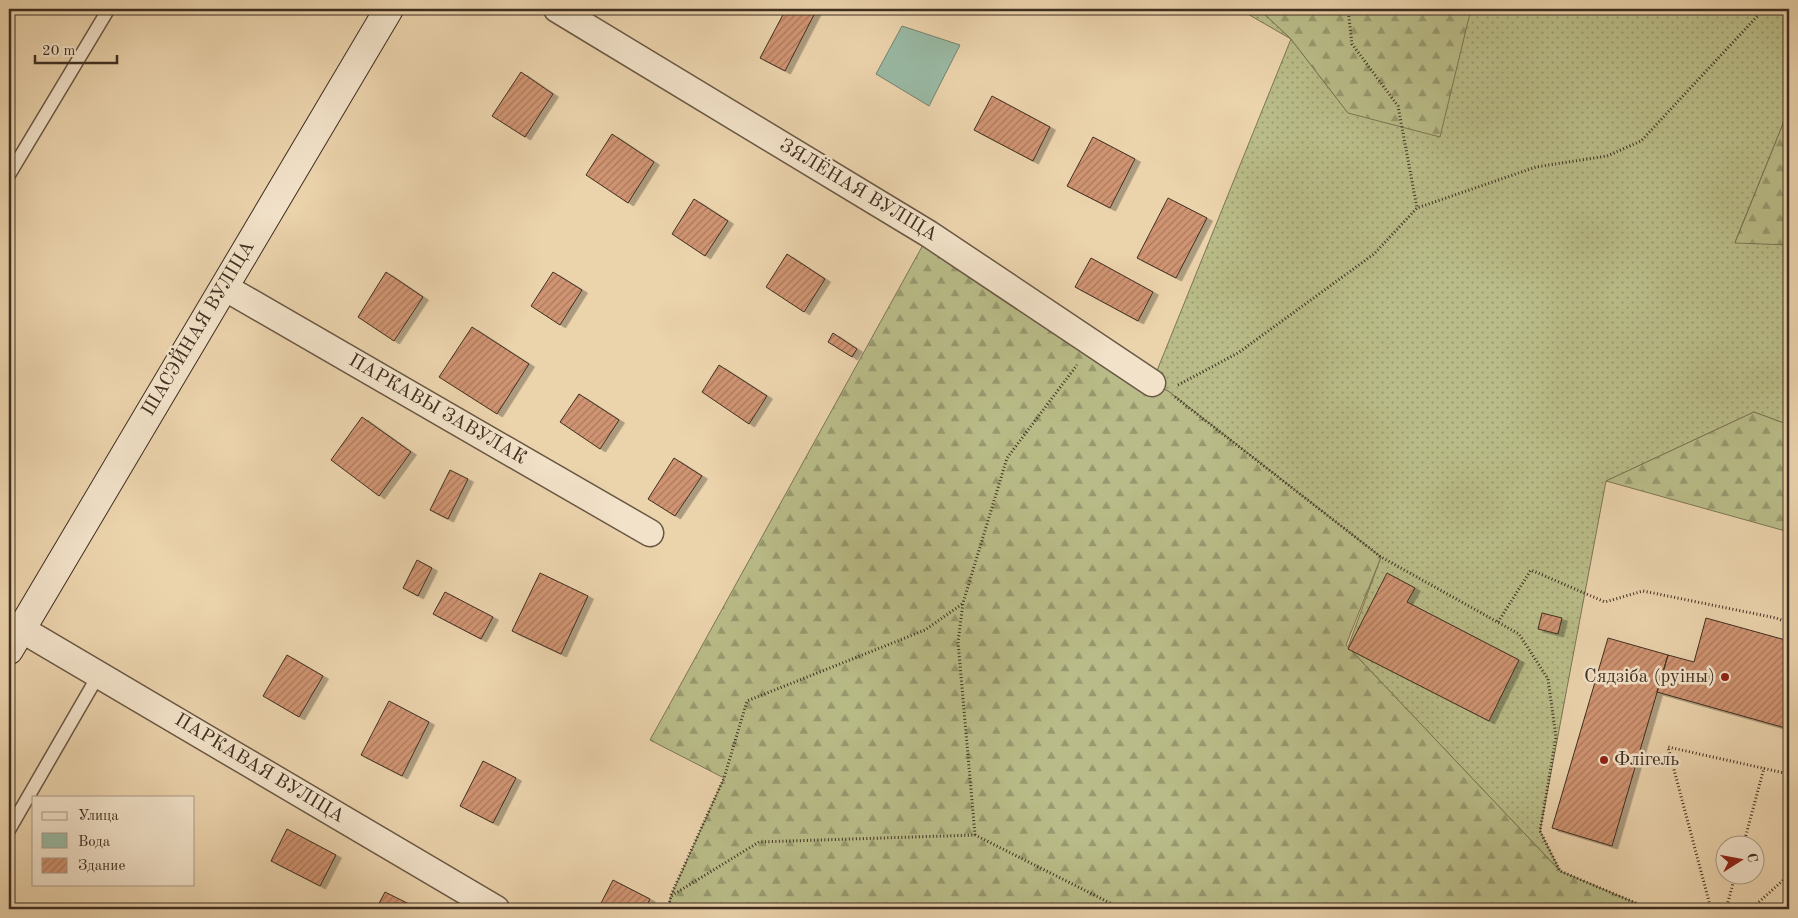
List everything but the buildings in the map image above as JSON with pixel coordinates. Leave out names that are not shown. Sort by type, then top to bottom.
[{"type":"main road","name":"ШАСЭЙНАЯ ВУЛІЦА","points":[[15,640],[389,9]]},
{"type":"street","name":"ЗЯЛЁНАЯ ВУЛІЦА","points":[[557,9],[929,234],[1160,387]]},
{"type":"street","name":"ПАРКАВЫ ЗАВУЛАК","points":[[224,287],[650,533]]},
{"type":"street","name":"ПАРКАВАЯ ВУЛІЦА","points":[[15,640],[99,674],[496,909]]},
{"type":"lane","points":[[9,175],[108,10]]},
{"type":"lane","points":[[9,830],[99,674]]},
{"type":"path","points":[[1348,9],[1352,44],[1398,106],[1417,208]]},
{"type":"path","points":[[1650,909],[1560,871],[1540,831],[1556,737],[1548,680],[1519,634],[1381,557],[1160,387],[1238,352],[1374,254],[1417,208],[1536,167],[1607,156],[1641,141],[1764,9]]},
{"type":"path","points":[[975,836],[958,642],[963,604],[1007,458],[1094,343]]},
{"type":"path","points":[[1498,622],[1531,570],[1605,602],[1643,591],[1776,618],[1789,623]]},
{"type":"path","points":[[668,909],[670,896],[724,778],[747,701],[925,630],[963,604]]},
{"type":"path","points":[[1711,909],[1668,747],[1789,774]]},
{"type":"path","points":[[1746,836],[1764,768]]},
{"type":"path","points":[[670,896],[759,842],[975,836],[1122,909]]},
{"type":"path","points":[[1750,909],[1789,875]]},
{"type":"path","points":[[1726,909],[1732,886]]},
{"type":"green space","points":[[1239,9],[1259,9],[1291,39]]},
{"type":"green space","points":[[1259,9],[1471,9],[1440,137],[1348,113],[1291,39]]},
{"type":"green space","points":[[1470,9],[1789,9],[1789,109],[1735,242],[1789,245],[1789,425],[1754,412],[1606,481],[1540,831],[1560,871],[1348,647],[1381,557],[1168,391],[1152,383],[1291,39],[1348,113]]},
{"type":"green space","points":[[1789,109],[1789,245],[1735,243]]},
{"type":"green space","points":[[929,234],[1152,383],[1168,391],[1381,557],[1346,645],[1560,871],[1650,909],[668,909],[671,896],[724,778],[650,740]]},
{"type":"green space","points":[[1754,412],[1789,425],[1789,532],[1606,481]]},
{"type":"water","points":[[902,26],[960,45],[929,106],[876,74]]},
{"type":"place","name":"Сядзіба (руіны)","points":[[1725,677]]},
{"type":"place","name":"Флігель","points":[[1604,760]]}]
